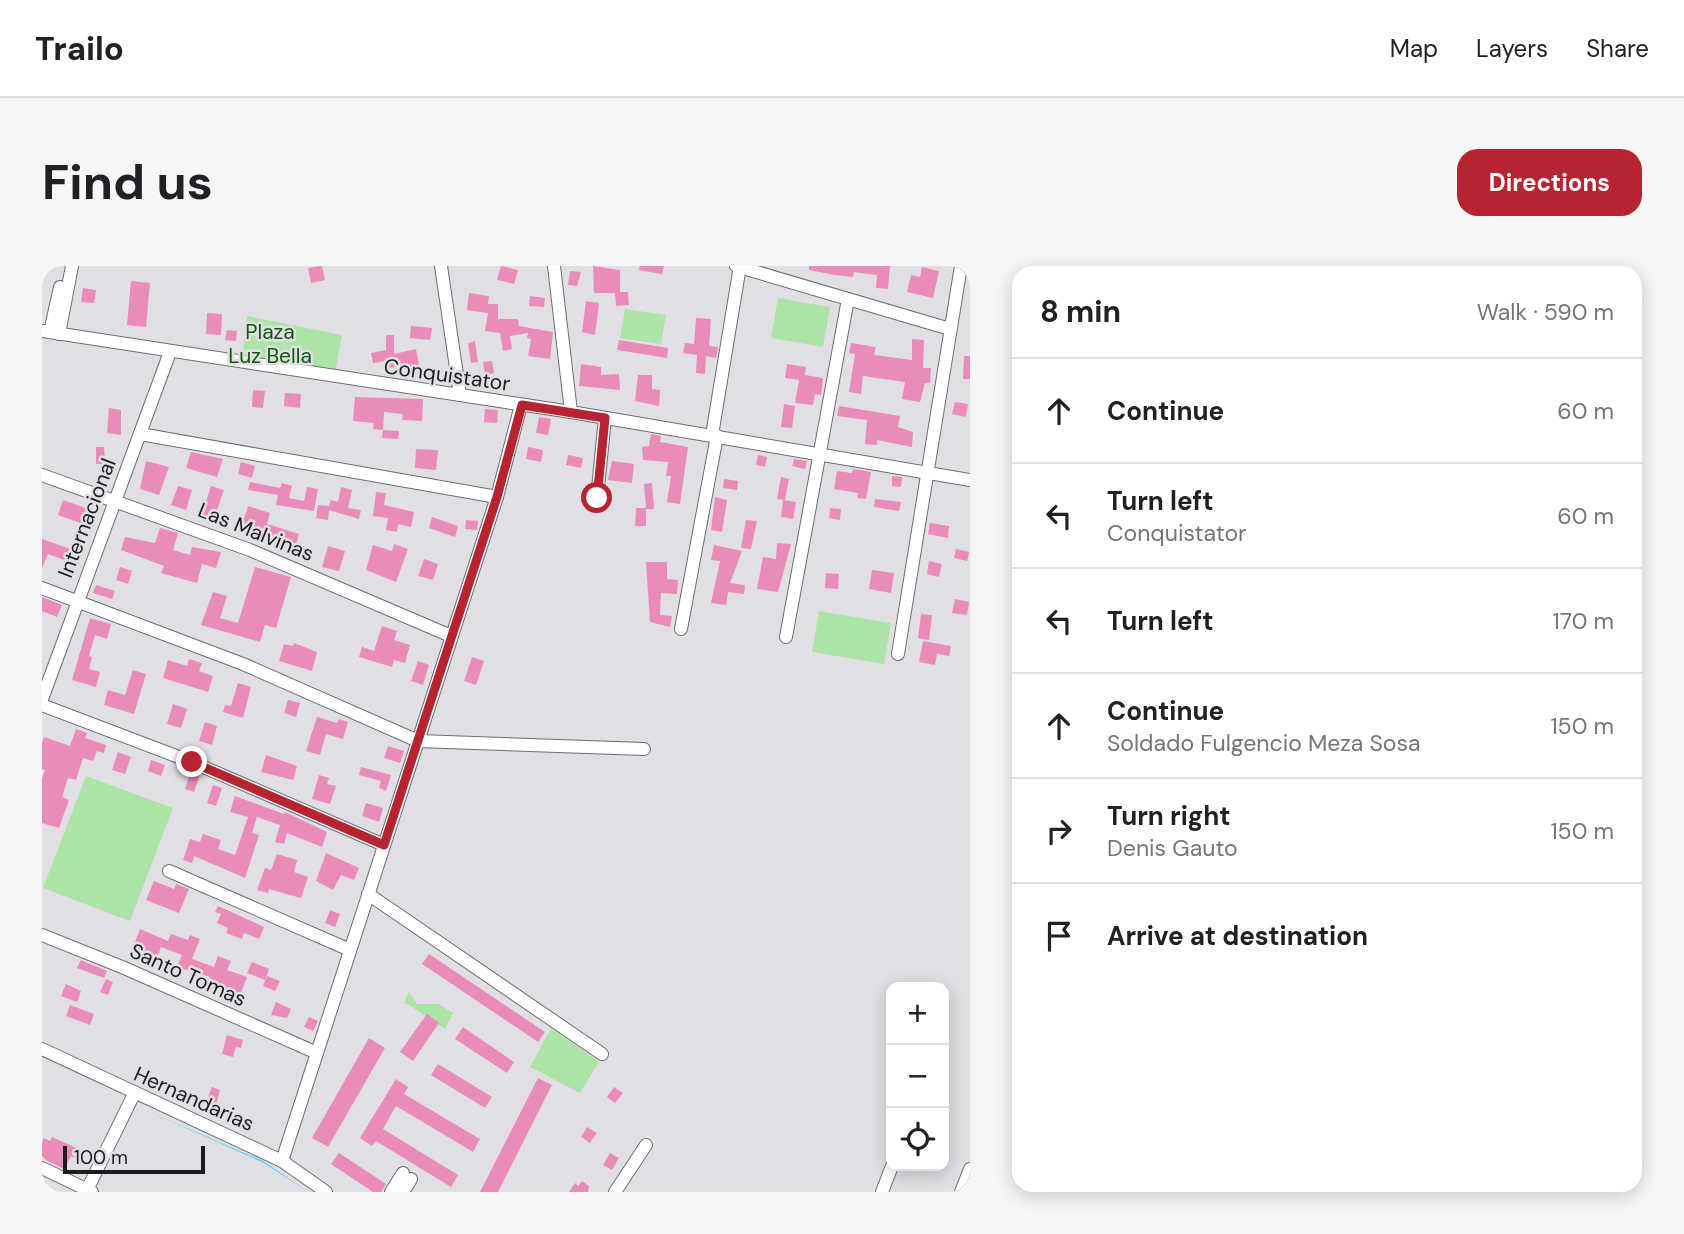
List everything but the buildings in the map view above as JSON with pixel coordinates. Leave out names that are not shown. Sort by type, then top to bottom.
[{"type":"street","points":[[50,332],[64,266]]},
{"type":"street","points":[[50,332],[72,266]]},
{"type":"street","points":[[441,266],[460,395]]},
{"type":"street","points":[[554,266],[571,412]]},
{"type":"street","points":[[681,629],[715,436],[738,266],[950,329]]},
{"type":"street","points":[[898,654],[961,266]]},
{"type":"street","points":[[786,637],[848,299]]},
{"type":"street","name":"Conquistator","points":[[50,332],[571,412],[970,480]]},
{"type":"street","name":"Internacional","points":[[42,698],[170,352]]},
{"type":"street","points":[[282,1161],[497,497],[522,405]]},
{"type":"street","points":[[597,498],[605,418]]},
{"type":"street","points":[[140,434],[497,497]]},
{"type":"street","name":"Las Malvinas","points":[[42,475],[115,499],[250,550],[451,636]]},
{"type":"street","points":[[42,588],[243,664],[418,741],[644,749]]},
{"type":"street","points":[[42,705],[192,762],[384,845]]},
{"type":"street","points":[[169,871],[350,950]]},
{"type":"street","points":[[368,894],[602,1054]]},
{"type":"street","name":"Santo Tomas","points":[[42,935],[122,967],[317,1054]]},
{"type":"street","name":"Hernandarias","points":[[42,1049],[282,1161],[326,1192]]},
{"type":"street","points":[[42,1168],[88,1191],[134,1094]]},
{"type":"street","points":[[615,1192],[646,1145]]},
{"type":"street","points":[[961,1192],[970,1168]]},
{"type":"street","points":[[882,1192],[890,1171]]},
{"type":"street","points":[[391,1192],[407,1176],[403,1192]]},
{"type":"green space","points":[[778,298],[830,307],[823,347],[771,338]]},
{"type":"green space","points":[[625,309],[666,315],[661,344],[620,338]]},
{"type":"green space","name":"Plaza Luz Bella","points":[[247,316],[342,335],[334,378],[242,362]]},
{"type":"green space","points":[[819,611],[891,623],[884,664],[812,652]]},
{"type":"green space","points":[[86,776],[173,808],[130,921],[43,888]]},
{"type":"green space","points":[[409,992],[417,1004],[438,1004],[453,1013],[445,1029],[404,1002]]},
{"type":"green space","points":[[551,1028],[599,1062],[580,1093],[530,1067]]},
{"type":"water","points":[[138,1107],[263,1161],[309,1192],[262,1162]]},
{"type":"route","points":[[192,762],[384,845],[497,497],[522,405],[605,418],[597,498]]}]
